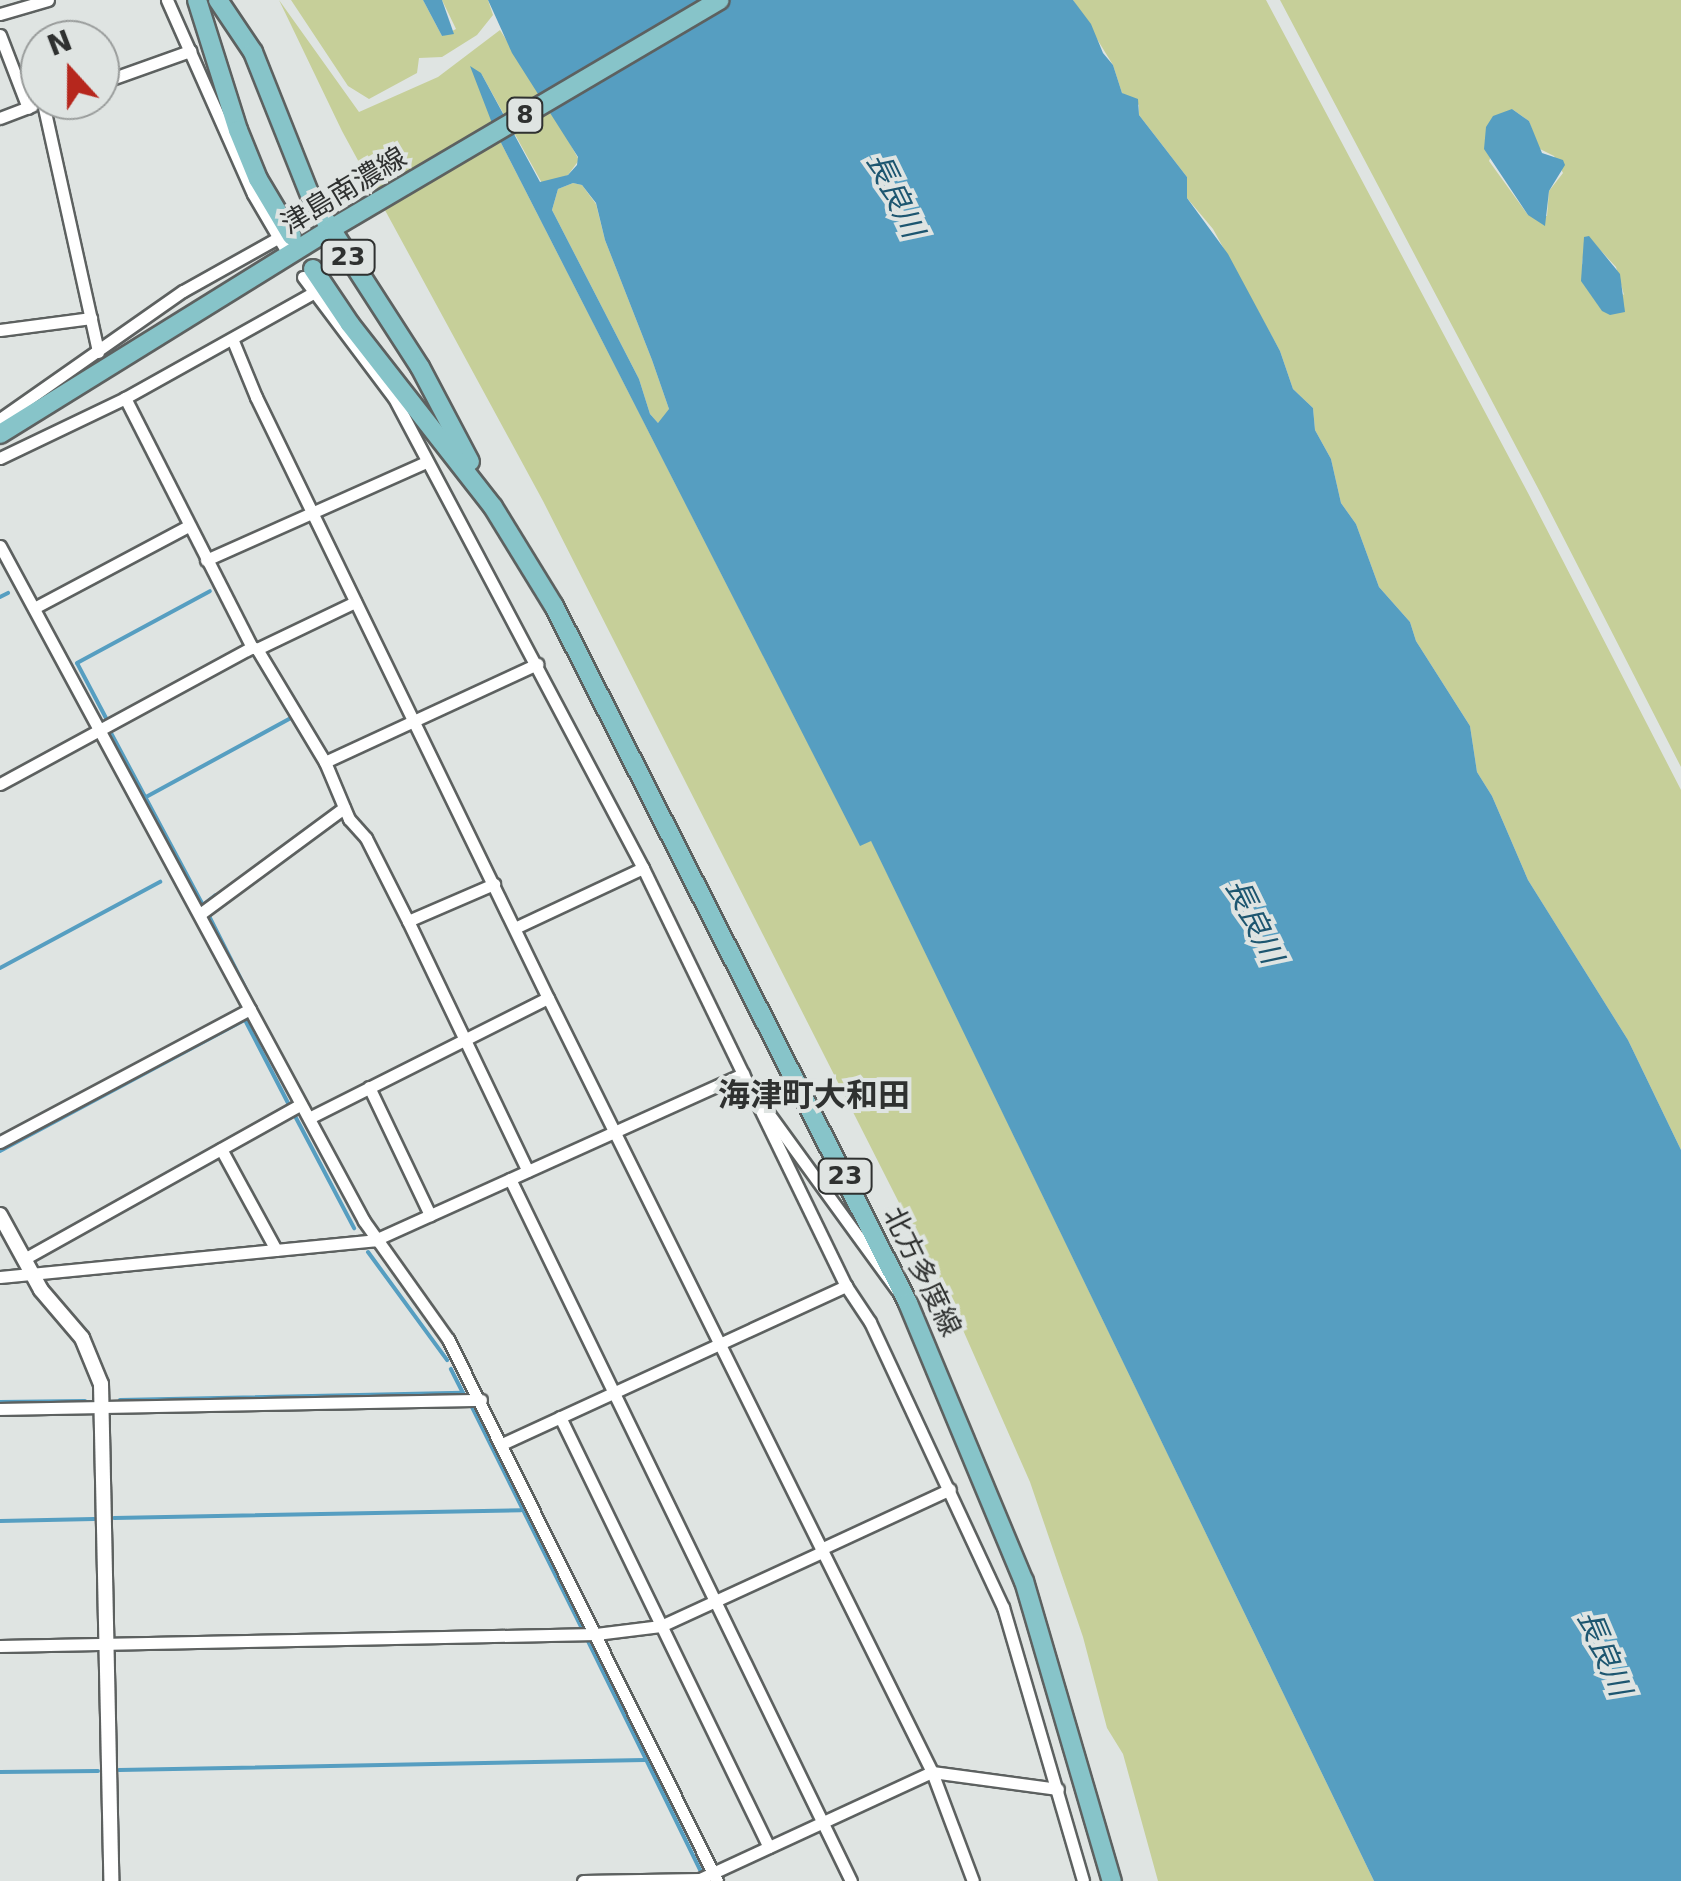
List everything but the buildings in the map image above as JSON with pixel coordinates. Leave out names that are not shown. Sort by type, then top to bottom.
[{"type":"main road","points":[[197,0],[238,130],[286,242]]},
{"type":"main road","name":"23","points":[[218,0],[252,52],[311,198],[420,367],[492,507]]},
{"type":"main road","name":"津島南濃線","points":[[0,434],[331,229],[719,0]]},
{"type":"main road","points":[[308,273],[492,507]]},
{"type":"main road","name":"北方多度線","points":[[492,507],[554,606],[908,1303],[1024,1581],[1112,1881]]},
{"type":"street","points":[[0,14],[48,0]]},
{"type":"street","points":[[0,420],[183,291],[286,242],[253,194],[167,0]]},
{"type":"street","points":[[0,35],[20,87]]},
{"type":"street","points":[[120,75],[190,51]]},
{"type":"street","points":[[51,120],[98,352]]},
{"type":"street","points":[[308,273],[313,293],[394,398],[537,664],[643,868],[846,1286],[870,1322],[950,1489],[1015,1641],[1083,1881]]},
{"type":"street","points":[[0,458],[125,398],[313,293]]},
{"type":"street","points":[[0,330],[91,318]]},
{"type":"street","points":[[233,341],[548,998],[932,1772],[973,1881]]},
{"type":"street","points":[[125,398],[254,648],[325,762],[344,808],[366,838],[528,1171]]},
{"type":"street","points":[[206,560],[426,462]]},
{"type":"street","points":[[34,608],[188,526]]},
{"type":"street","points":[[0,546],[376,1240],[448,1338],[715,1877]]},
{"type":"street","points":[[0,784],[254,648],[355,602]]},
{"type":"street","points":[[325,762],[537,664]]},
{"type":"street","points":[[200,914],[344,808]]},
{"type":"street","points":[[515,928],[643,868]]},
{"type":"street","points":[[408,921],[494,884]]},
{"type":"street","points":[[308,1118],[548,998]]},
{"type":"street","points":[[0,1142],[250,1008]]},
{"type":"street","points":[[743,1074],[810,1175],[882,1274],[908,1303]]},
{"type":"street","points":[[0,1277],[376,1240],[743,1074]]},
{"type":"street","points":[[369,1087],[430,1215]]},
{"type":"street","points":[[24,1259],[301,1104]]},
{"type":"street","points":[[221,1150],[276,1250]]},
{"type":"street","points":[[510,1179],[851,1881]]},
{"type":"street","points":[[0,1215],[32,1274],[92,1355],[102,1407],[110,1881]]},
{"type":"street","points":[[502,1444],[846,1286]]},
{"type":"street","points":[[0,1409],[481,1400]]},
{"type":"street","points":[[560,1417],[769,1847]]},
{"type":"street","points":[[0,1646],[596,1634],[661,1626],[950,1489]]},
{"type":"street","points":[[582,1881],[715,1877],[769,1847],[932,1772],[1058,1790]]},
{"type":"green space","points":[[279,0],[359,112],[438,77],[500,30],[557,120],[579,160],[568,175],[543,185],[481,73],[495,131],[860,845],[871,840],[1374,1881],[1158,1881],[1123,1754],[1107,1728],[1083,1637],[1030,1482],[959,1321],[543,501],[342,131]]},
{"type":"green space","points":[[291,0],[423,0],[442,36],[456,29],[442,0],[488,0],[493,15],[477,35],[442,57],[419,58],[417,73],[369,99],[348,86]]},
{"type":"green space","points":[[1073,0],[1266,0],[1528,493],[1681,790],[1681,1150],[1628,1040],[1528,880],[1492,796],[1477,772],[1470,726],[1416,641],[1410,622],[1379,587],[1356,524],[1341,503],[1331,459],[1315,430],[1313,408],[1293,389],[1280,351],[1213,229],[1187,198],[1187,177],[1139,115],[1139,105],[1122,93],[1113,65]]},
{"type":"green space","points":[[1280,0],[1681,0],[1681,767]],"holes":[[[1512,109],[1529,121],[1538,148],[1554,156],[1563,173],[1549,191],[1547,216],[1528,215],[1489,161]],[[1592,241],[1616,267],[1624,295],[1582,264],[1585,244]]]},
{"type":"green space","points":[[573,183],[582,185],[596,204],[605,240],[652,360],[669,409],[668,417],[658,423],[650,414],[639,379],[552,210],[558,189]]},
{"type":"water","points":[[423,0],[442,0],[454,34],[442,36]]},
{"type":"water","name":"長良川","points":[[488,0],[1073,0],[1091,24],[1103,53],[1113,65],[1122,93],[1138,99],[1139,115],[1187,177],[1187,198],[1228,254],[1280,351],[1293,389],[1313,408],[1315,430],[1331,459],[1341,503],[1356,524],[1379,587],[1410,622],[1416,641],[1470,726],[1477,772],[1492,796],[1528,880],[1628,1040],[1681,1150],[1681,1881],[1374,1881],[871,841],[860,846],[495,131],[470,66],[481,73],[540,182],[568,175],[577,165],[578,157],[512,53]],"holes":[[[573,183],[582,185],[596,203],[605,240],[669,409],[658,423],[650,414],[639,379],[552,210],[558,189]]]},
{"type":"water","points":[[1512,109],[1529,121],[1542,153],[1563,160],[1565,165],[1549,191],[1545,226],[1528,215],[1484,149],[1486,127],[1493,116]]},
{"type":"water","points":[[1589,236],[1620,274],[1625,312],[1610,315],[1602,311],[1581,281],[1584,237]]},
{"type":"waterway","points":[[106,718],[77,663],[210,591]]},
{"type":"waterway","points":[[0,597],[8,593]]},
{"type":"waterway","points":[[146,797],[291,718]]},
{"type":"waterway","points":[[111,733],[203,905],[216,895]]},
{"type":"waterway","points":[[0,968],[160,882]]},
{"type":"waterway","points":[[209,916],[258,1013]]},
{"type":"waterway","points":[[0,1151],[248,1018]]},
{"type":"waterway","points":[[245,1020],[289,1105]]},
{"type":"waterway","points":[[295,1116],[354,1228]]},
{"type":"waterway","points":[[368,1252],[447,1360]]},
{"type":"waterway","points":[[120,1400],[463,1393],[451,1369]]},
{"type":"waterway","points":[[0,1402],[85,1401]]},
{"type":"waterway","points":[[471,1405],[581,1627]]},
{"type":"waterway","points":[[114,1518],[521,1510]]},
{"type":"waterway","points":[[0,1521],[94,1519]]},
{"type":"waterway","points":[[588,1641],[701,1872]]},
{"type":"waterway","points":[[119,1770],[645,1760]]},
{"type":"waterway","points":[[0,1772],[98,1771]]},
{"type":"district","name":"海津町大和田","points":[[814,1095]]}]
